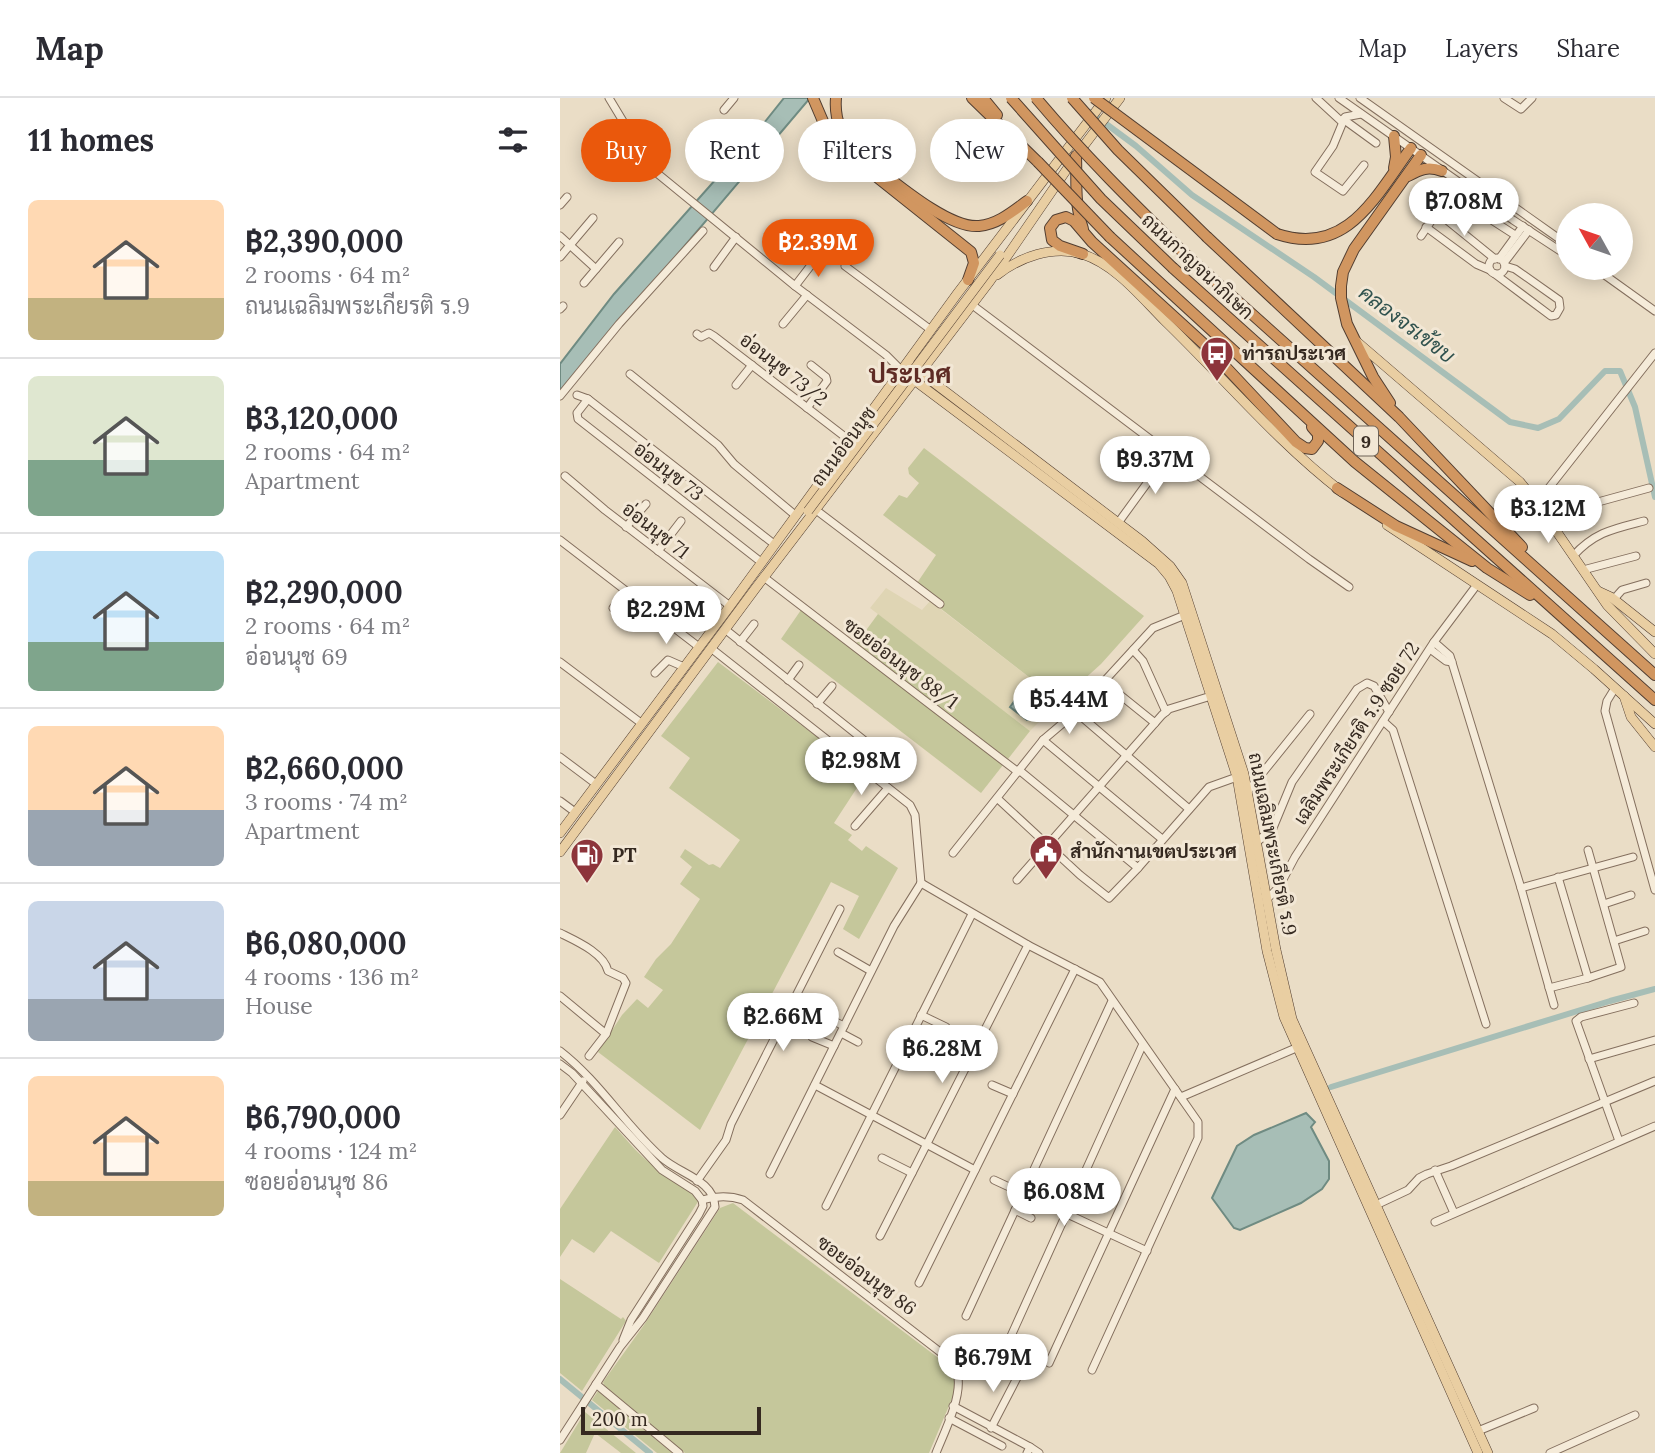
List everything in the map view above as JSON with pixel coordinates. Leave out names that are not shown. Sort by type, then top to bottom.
[{"type":"highway","points":[[813,98],[822,119]]},
{"type":"highway","points":[[836,98],[836,119]]},
{"type":"highway","points":[[972,98],[1038,162]]},
{"type":"highway","points":[[983,98],[1091,219],[1286,400],[1364,469],[1488,568],[1559,614]]},
{"type":"highway","name":"ถนนกาญจนาภิเษก","points":[[1011,98],[1101,199],[1173,268],[1655,700]]},
{"type":"highway","name":"ถนนกาญจนาภิเษก","points":[[1036,98],[1113,184],[1186,255],[1655,675]]},
{"type":"highway","points":[[1072,98],[1118,149],[1207,237],[1399,417],[1554,584]]},
{"type":"highway","points":[[1094,98],[1277,234],[1308,240],[1335,234],[1348,227],[1368,206],[1414,144]]},
{"type":"highway","points":[[1392,174],[1396,157],[1394,136]]},
{"type":"highway","points":[[1399,417],[1373,377],[1347,324],[1341,298],[1343,272],[1354,249],[1424,151]]},
{"type":"highway","points":[[1076,156],[1074,181],[1077,208],[1086,235]]},
{"type":"highway","points":[[1403,179],[1423,168],[1432,167],[1442,171]]},
{"type":"highway","points":[[888,182],[971,252],[974,264],[968,280]]},
{"type":"highway","points":[[896,182],[938,213],[955,222],[978,226],[1003,218],[1032,203]]},
{"type":"highway","points":[[1368,206],[1379,213]]},
{"type":"highway","points":[[1083,254],[1054,243],[1050,231],[1056,220],[1066,217],[1073,221],[1205,345],[1296,442],[1305,448],[1315,447],[1318,434],[1286,400]]},
{"type":"highway","points":[[1337,488],[1396,526],[1488,568]]},
{"type":"main road","name":"ถนนอ่อนนุช","points":[[560,852],[765,578],[1000,255],[1043,181],[1106,98]]},
{"type":"main road","name":"ถนนอ่อนนุช","points":[[560,832],[748,580],[812,511],[899,402],[990,281],[1076,156],[1120,98]]},
{"type":"main road","name":"ถนนอ่อนนุช","points":[[755,589],[774,544],[968,280],[1032,203],[1055,187]]},
{"type":"main road","points":[[990,281],[1016,262],[1030,257],[1062,252],[1083,254],[1100,262],[1203,358],[1288,445],[1337,488],[1409,541],[1552,635],[1655,724]]},
{"type":"main road","points":[[1355,340],[1505,467],[1538,503],[1596,590],[1629,629],[1655,654]]},
{"type":"main road","points":[[923,342],[922,350],[926,354],[935,352]]},
{"type":"main road","name":"ถนนเฉลิมพระเกียรติ ร.9","points":[[905,367],[1118,523],[1166,562],[1182,583],[1248,791],[1266,900],[1292,1019],[1488,1453]]},
{"type":"main road","name":"ถนนเฉลิมพระเกียรติ ร.9","points":[[918,376],[1159,564],[1169,576],[1185,615],[1237,777],[1267,951],[1278,998],[1296,1048],[1479,1453]]},
{"type":"main road","points":[[886,392],[897,390],[900,395],[899,402]]},
{"type":"main road","points":[[1596,590],[1614,599],[1655,632]]},
{"type":"main road","points":[[1624,696],[1631,717],[1655,747]]},
{"type":"street","name":"ถนนเฉลิมพระเกียรติ ร.9","points":[[609,98],[653,168],[795,286],[905,367]]},
{"type":"street","points":[[724,110],[734,98]]},
{"type":"street","points":[[1316,98],[1376,143]]},
{"type":"street","points":[[1360,98],[1414,144],[1534,219],[1556,236]]},
{"type":"street","points":[[1504,98],[1521,109],[1532,98]]},
{"type":"street","points":[[1334,114],[1341,100],[1394,136],[1414,144]]},
{"type":"street","points":[[1343,120],[1361,114]]},
{"type":"street","points":[[1343,120],[1333,146],[1315,172],[1343,191],[1364,165]]},
{"type":"street","points":[[1424,151],[1442,171],[1556,248]]},
{"type":"street","points":[[560,205],[567,197]]},
{"type":"street","points":[[1421,236],[1450,197],[1515,235]]},
{"type":"street","points":[[1426,227],[1476,264],[1493,272],[1551,316],[1556,315],[1560,308],[1559,300],[1501,262],[1437,212]]},
{"type":"street","points":[[560,257],[593,218]]},
{"type":"street","points":[[1493,272],[1502,272],[1501,262],[1515,235],[1526,228]]},
{"type":"street","points":[[1493,272],[1490,263],[1501,262],[1526,228]]},
{"type":"street","points":[[560,396],[619,324],[703,231]]},
{"type":"street","points":[[560,236],[596,269]]},
{"type":"street","points":[[714,267],[736,237]]},
{"type":"street","points":[[584,283],[618,242]]},
{"type":"street","points":[[795,286],[818,256]]},
{"type":"street","points":[[845,266],[931,330]]},
{"type":"street","points":[[1612,280],[1655,311]]},
{"type":"street","points":[[783,324],[807,295]]},
{"type":"street","points":[[971,303],[1349,587]]},
{"type":"street","name":"อ่อนนุช 73/2","points":[[697,334],[705,337],[710,333],[849,440]]},
{"type":"street","points":[[1538,503],[1655,353]]},
{"type":"street","points":[[736,385],[752,365]]},
{"type":"street","points":[[807,408],[827,381],[826,377],[811,365]]},
{"type":"street","points":[[631,374],[718,445],[734,464],[796,515]]},
{"type":"street","points":[[577,396],[588,400],[774,544]]},
{"type":"street","name":"อ่อนนุช 73","points":[[588,400],[577,413],[578,419],[765,562]]},
{"type":"street","points":[[1118,523],[1169,453]]},
{"type":"street","name":"อ่อนนุช 71","points":[[565,476],[626,527],[730,606]]},
{"type":"street","points":[[1598,502],[1649,488]]},
{"type":"street","points":[[626,527],[646,504]]},
{"type":"street","points":[[812,511],[940,604]]},
{"type":"street","points":[[658,551],[681,521]]},
{"type":"street","points":[[1573,556],[1590,538],[1644,521]]},
{"type":"street","points":[[560,540],[699,647]]},
{"type":"street","points":[[1583,570],[1636,556]]},
{"type":"street","name":"ซอยอ่อนนุช 88/1","points":[[765,578],[1076,815],[1138,868]]},
{"type":"street","points":[[1614,599],[1622,590],[1646,583]]},
{"type":"street","name":"เฉลิมพระเกียรติ ร.9 ซอย 72","points":[[1266,900],[1279,887],[1295,857],[1432,646],[1476,586]]},
{"type":"street","points":[[613,608],[627,592]]},
{"type":"street","points":[[953,853],[1043,740],[1076,712],[1158,624],[1185,615]]},
{"type":"street","points":[[740,642],[754,624]]},
{"type":"street","points":[[726,630],[900,769]]},
{"type":"street","points":[[1432,646],[1446,661],[1452,662],[1554,1005]]},
{"type":"street","points":[[712,649],[913,810],[921,883],[894,926],[770,1174]]},
{"type":"street","points":[[1133,650],[1143,661],[1166,712]]},
{"type":"street","points":[[655,673],[667,660],[684,667]]},
{"type":"street","points":[[560,662],[641,723]]},
{"type":"street","points":[[788,680],[799,666]]},
{"type":"street","points":[[1104,682],[1155,723]]},
{"type":"street","points":[[1257,842],[1273,828],[1292,782],[1357,689],[1367,683],[1374,686],[1389,712]]},
{"type":"street","points":[[817,704],[832,686]]},
{"type":"street","points":[[1615,688],[1607,701],[1605,711],[1655,890]]},
{"type":"street","points":[[1017,880],[1166,712],[1211,696]]},
{"type":"street","points":[[1076,712],[1189,809]]},
{"type":"street","points":[[1248,791],[1310,714]]},
{"type":"street","points":[[1383,721],[1392,730],[1486,1024]]},
{"type":"street","points":[[1043,740],[1162,839]]},
{"type":"street","points":[[560,757],[597,784]]},
{"type":"street","points":[[998,799],[1107,898],[1138,868],[1209,788],[1237,777]]},
{"type":"street","points":[[855,826],[888,788]]},
{"type":"street","points":[[560,801],[575,812]]},
{"type":"street","points":[[1549,988],[1621,967],[1588,850]]},
{"type":"street","points":[[1521,888],[1633,857]]},
{"type":"street","points":[[1558,877],[1588,978]]},
{"type":"street","points":[[921,883],[1028,946],[1100,982],[1142,1046],[1198,1122],[1198,1138],[1092,1370]]},
{"type":"street","points":[[1604,904],[1631,895]]},
{"type":"street","points":[[697,1181],[726,1140],[731,1124],[840,909]]},
{"type":"street","points":[[826,1206],[972,914]]},
{"type":"street","points":[[1614,941],[1645,931]]},
{"type":"street","points":[[560,933],[575,940],[606,963],[608,971],[623,978],[626,983],[606,1034],[590,1056]]},
{"type":"street","points":[[880,1236],[1028,946]]},
{"type":"street","points":[[838,952],[872,971]]},
{"type":"street","points":[[919,1283],[1075,969]]},
{"type":"street","points":[[560,996],[606,1034]]},
{"type":"street","points":[[966,1317],[1112,1000]]},
{"type":"street","points":[[1619,1141],[1576,1025],[1577,1019],[1634,1003]]},
{"type":"street","points":[[819,1014],[858,1042]]},
{"type":"street","points":[[921,1015],[946,1027]]},
{"type":"street","points":[[812,1037],[834,1046]]},
{"type":"street","points":[[1589,1059],[1655,1040]]},
{"type":"street","points":[[1011,1336],[1142,1046]]},
{"type":"street","points":[[1181,1097],[1296,1048]]},
{"type":"street","points":[[560,1051],[589,1077],[662,1157],[707,1186],[714,1197],[715,1207],[560,1440]]},
{"type":"street","points":[[560,1064],[662,1170],[695,1191],[702,1200],[703,1206],[699,1214],[631,1320],[620,1347]]},
{"type":"street","points":[[560,1115],[581,1083],[589,1077]]},
{"type":"street","points":[[1376,1205],[1408,1190],[1419,1178],[1655,1081]]},
{"type":"street","points":[[815,1085],[975,1170]]},
{"type":"street","points":[[992,1085],[1013,1094]]},
{"type":"street","points":[[1049,1363],[1175,1089]]},
{"type":"street","points":[[1435,1222],[1655,1126]]},
{"type":"street","points":[[882,1158],[912,1173]]},
{"type":"street","points":[[1435,1171],[1454,1213]]},
{"type":"street","points":[[994,1180],[1147,1251]]},
{"type":"street","name":"ซอยอ่อนนุช 86","points":[[702,1200],[733,1196],[743,1200],[929,1341],[955,1368],[958,1395],[936,1453]]},
{"type":"street","points":[[1015,1210],[1031,1217]]},
{"type":"street","points":[[991,1428],[1020,1372]]},
{"type":"street","points":[[594,1388],[679,1453]]},
{"type":"street","points":[[953,1406],[1029,1450],[1039,1453]]},
{"type":"street","points":[[1478,1431],[1534,1408]]},
{"type":"street","points":[[1550,1453],[1635,1415]]},
{"type":"street","points":[[949,1418],[1002,1446]]},
{"type":"shaded area","points":[[886,588],[922,610],[930,601],[1060,701],[1030,731],[870,608]]},
{"type":"green space","points":[[924,448],[1144,616],[1101,664],[1060,701],[940,608],[943,602],[917,583],[936,555],[883,515],[899,495],[907,498],[919,483],[909,474],[908,468]]},
{"type":"green space","points":[[801,610],[1003,765],[981,793],[781,639]]},
{"type":"green space","points":[[878,614],[1030,731],[1008,759],[856,644]]},
{"type":"green space","points":[[718,662],[866,774],[834,823],[852,835],[848,840],[862,851],[866,846],[898,868],[859,939],[843,929],[859,896],[831,882],[700,1130],[598,1052],[622,1015],[637,999],[648,1008],[663,990],[644,977],[656,959],[671,944],[700,899],[680,884],[692,867],[680,857],[685,849],[709,865],[720,868],[740,840],[669,788],[690,758],[661,736]]},
{"type":"green space","points":[[615,1127],[645,1159],[699,1200],[659,1263],[611,1231],[594,1253],[572,1239],[560,1257],[560,1209]]},
{"type":"green space","points":[[733,1203],[945,1363],[956,1377],[954,1394],[929,1453],[685,1453],[604,1385],[603,1382],[644,1325],[720,1208]]},
{"type":"green space","points":[[560,1279],[626,1321],[582,1391],[560,1373]]},
{"type":"green space","points":[[598,1391],[672,1453],[657,1453],[592,1400]]},
{"type":"green space","points":[[585,1412],[636,1453],[621,1453],[595,1433],[586,1453],[560,1453]]},
{"type":"water","points":[[784,98],[810,98],[784,129],[784,119],[767,119]]},
{"type":"water","points":[[713,182],[739,182],[560,393],[560,364],[614,294]]},
{"type":"water","points":[[1028,686],[1047,702],[1032,719],[1027,720],[1010,707]]},
{"type":"water","points":[[1306,1113],[1315,1122],[1311,1127],[1329,1161],[1329,1179],[1322,1189],[1301,1203],[1240,1230],[1234,1228],[1212,1198],[1237,1146],[1254,1135]]},
{"type":"waterway","name":"คลองจรเข้ขบ","points":[[1090,112],[1136,146],[1192,195],[1314,277],[1510,422],[1538,428],[1559,419],[1605,371],[1620,371],[1635,407],[1655,497]]},
{"type":"waterway","points":[[1331,1087],[1655,989]]},
{"type":"waterway","points":[[560,1379],[650,1453]]},
{"type":"place","name":"ท่ารถประเวศ","points":[[1217,383]]},
{"type":"place","name":"สำนักงานเขตประเวศ","points":[[1046,881]]},
{"type":"place","name":"PT","points":[[587,885]]},
{"type":"district","name":"ประเวศ","points":[[910,373]]}]
